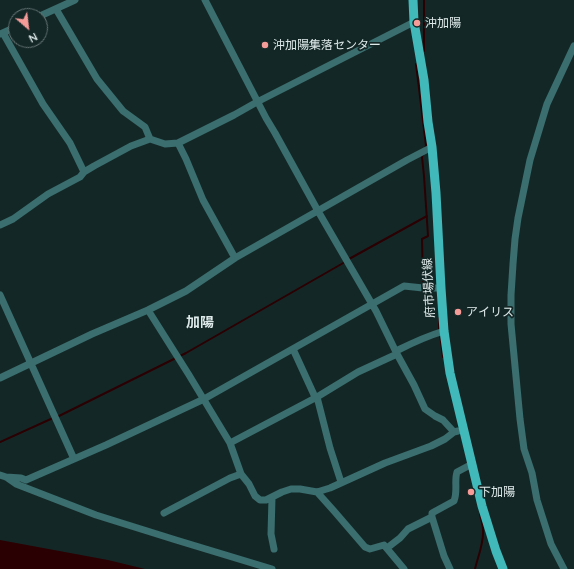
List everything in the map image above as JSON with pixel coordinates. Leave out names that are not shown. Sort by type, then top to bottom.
[{"type":"main road","name":"府市場伏線","points":[[413,0],[414,22],[424,80],[432,147],[437,200],[444,331],[450,373],[489,530],[503,569]]},
{"type":"street","points":[[48,12],[75,0]]},
{"type":"street","points":[[205,0],[257,102],[376,311],[425,409],[434,416],[443,420],[454,432]]},
{"type":"street","points":[[56,9],[98,78],[123,111],[145,127],[150,139]]},
{"type":"street","points":[[0,225],[13,219],[48,194],[80,177],[84,172],[131,146],[150,139],[165,144],[178,143],[414,22]]},
{"type":"street","points":[[2,34],[43,104],[70,144],[84,172]]},
{"type":"street","points":[[564,569],[551,544],[537,500],[532,473],[524,449],[511,324],[511,295],[515,239],[530,160],[547,104],[574,46]]},
{"type":"street","points":[[178,143],[203,200],[235,258]]},
{"type":"street","points":[[0,378],[186,291],[235,258],[432,147]]},
{"type":"street","points":[[3,476],[26,480],[106,445],[204,399],[404,286],[441,288]]},
{"type":"street","points":[[0,294],[74,459]]},
{"type":"street","points":[[148,310],[230,443],[241,474],[249,484],[255,496],[260,500],[272,498],[291,489],[317,492],[330,488],[385,463],[431,446],[445,439],[454,432],[464,429]]},
{"type":"street","points":[[230,443],[417,340],[431,334],[444,331]]},
{"type":"street","points":[[293,349],[316,397],[341,482]]},
{"type":"street","points":[[450,569],[444,556],[432,513],[454,501],[457,491],[457,472],[472,464]]},
{"type":"street","points":[[164,513],[230,478],[241,474]]},
{"type":"street","points":[[3,476],[16,484],[96,515],[272,569]]},
{"type":"street","points":[[317,492],[365,548],[370,549],[384,545],[404,569]]},
{"type":"street","points":[[272,498],[270,534],[274,549]]},
{"type":"street","points":[[387,548],[400,538],[408,529],[432,517]]},
{"type":"shaded area","points":[[0,540],[108,560],[145,569],[0,569]]},
{"type":"waterway","points":[[424,0],[424,51]]},
{"type":"waterway","points":[[416,64],[426,146],[425,148]]},
{"type":"waterway","points":[[423,154],[428,236],[422,239],[423,284],[426,286]]},
{"type":"waterway","points":[[349,259],[427,216]]},
{"type":"waterway","points":[[57,417],[186,353],[345,262]]},
{"type":"waterway","points":[[439,318],[439,330]]},
{"type":"waterway","points":[[440,334],[443,357]]},
{"type":"waterway","points":[[0,442],[53,418]]},
{"type":"waterway","points":[[475,569],[482,545],[483,535],[483,526],[480,514]]},
{"type":"place","name":"沖加陽","points":[[417,23]]},
{"type":"place","name":"沖加陽集落センター","points":[[265,45]]},
{"type":"place","name":"アイリス","points":[[458,312]]},
{"type":"place","name":"下加陽","points":[[471,492]]},
{"type":"district","name":"加陽","points":[[200,323]]}]
